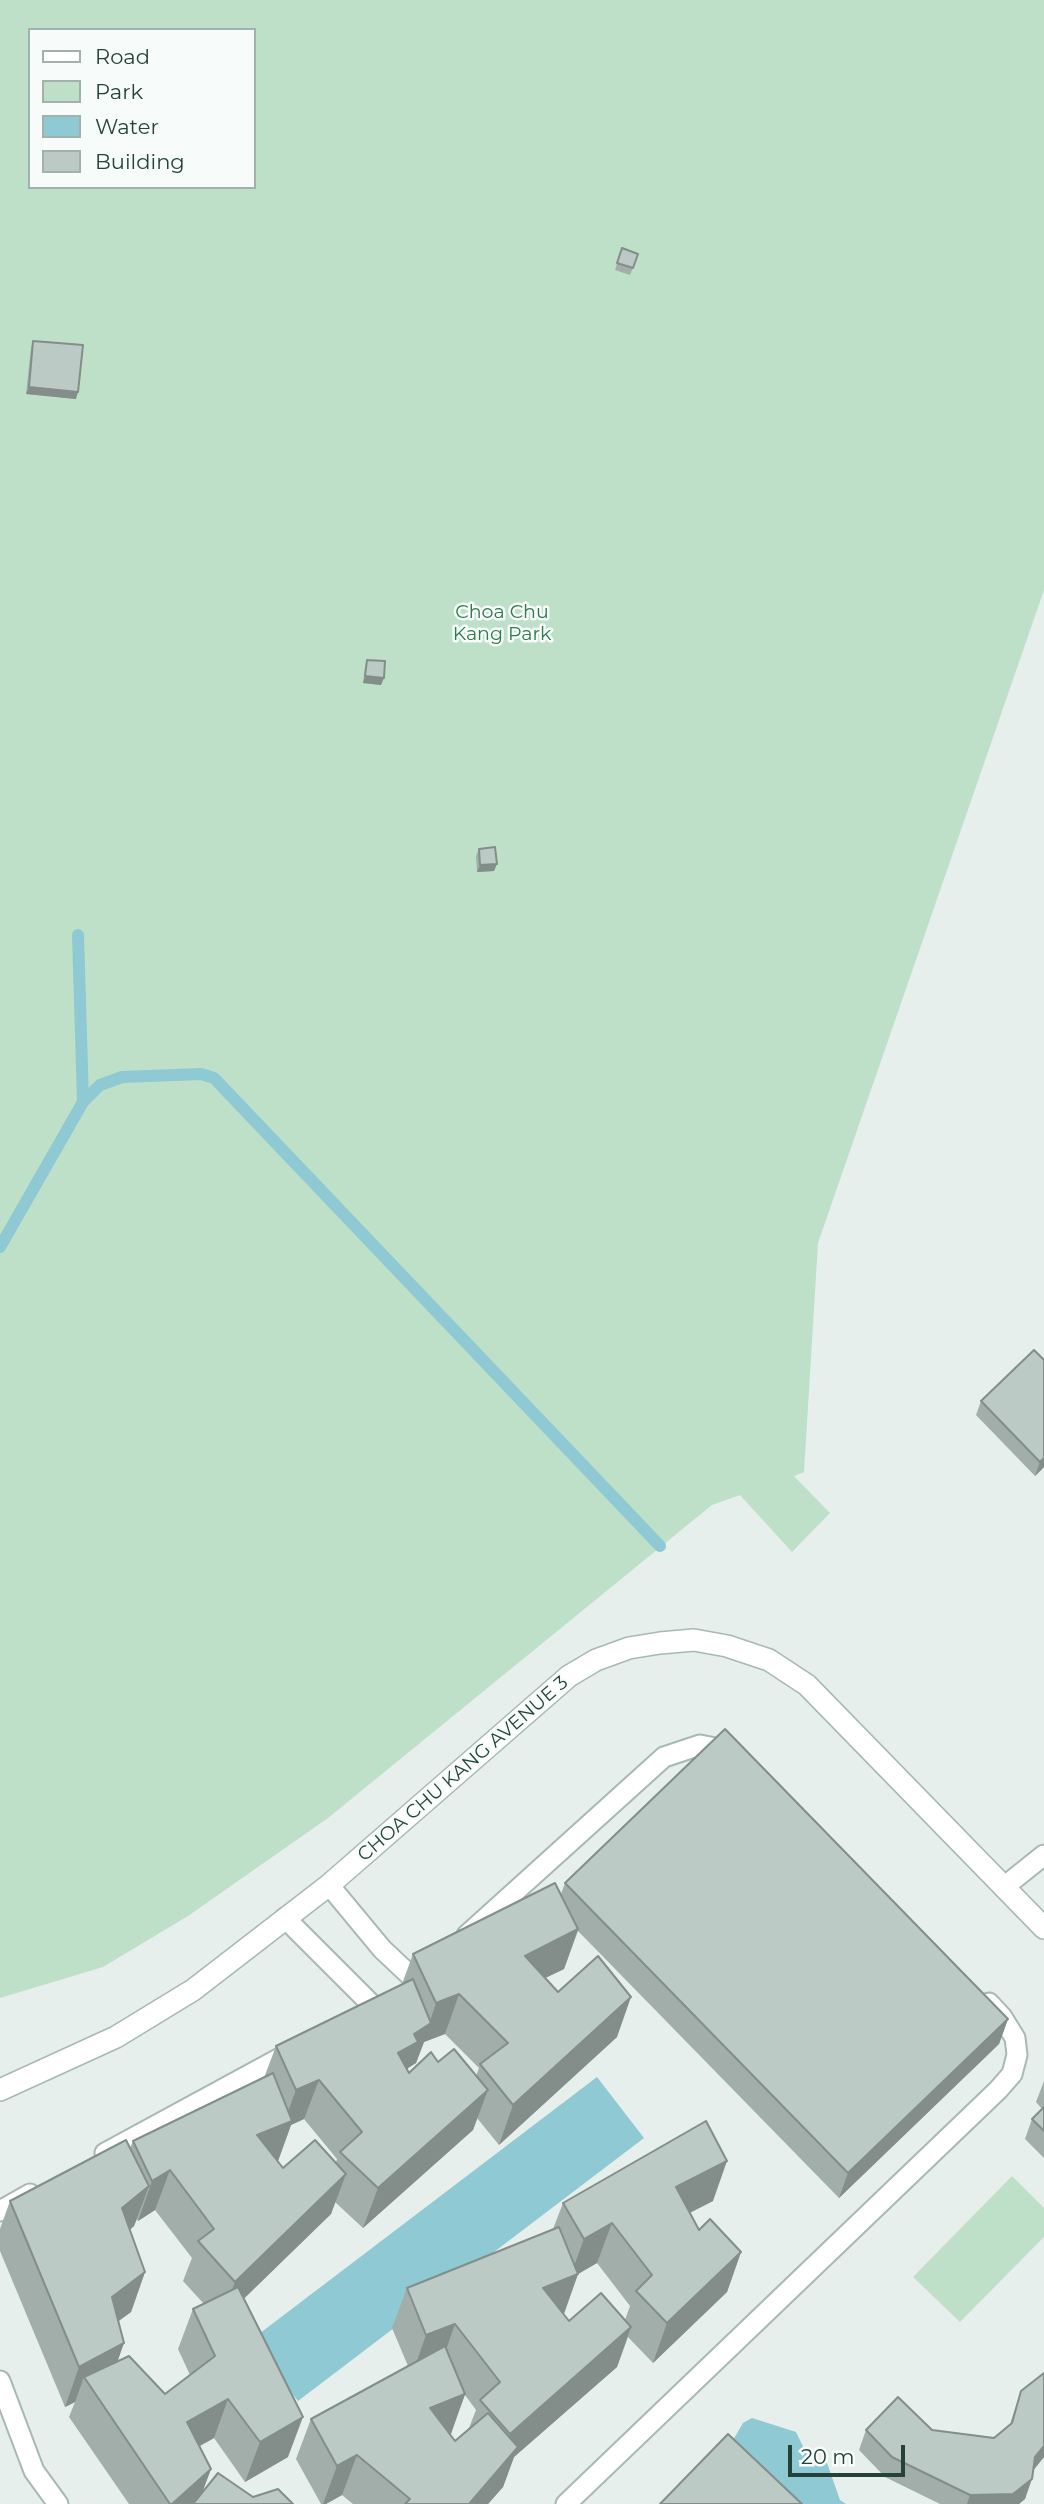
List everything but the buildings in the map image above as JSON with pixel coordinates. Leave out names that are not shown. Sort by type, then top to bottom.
[{"type":"street","name":"CHOA CHU KANG AVENUE 3","points":[[0,2090],[116,2037],[171,2004],[330,1885],[569,1676],[596,1660],[629,1648],[694,1640],[727,1646],[769,1660],[807,1685],[1044,1928]]},
{"type":"lane","points":[[457,1943],[664,1757],[700,1745],[734,1752],[744,1760]]},
{"type":"lane","points":[[1004,1887],[1044,1855]]},
{"type":"lane","points":[[285,1918],[367,2010],[421,1976],[383,1950],[330,1885]]},
{"type":"lane","points":[[566,2504],[998,2091],[1012,2074],[1017,2055],[1015,2038],[1002,2017],[974,1988]]},
{"type":"lane","points":[[84,2165],[313,2039]]},
{"type":"lane","points":[[0,2211],[48,2184]]},
{"type":"lane","points":[[0,2381],[34,2471],[58,2504]]},
{"type":"green space","name":"Choa Chu Kang Park","points":[[0,0],[1044,0],[1044,590],[818,1243],[804,1472],[794,1476],[830,1513],[792,1552],[740,1495],[712,1505],[328,1818],[188,1916],[103,1967],[0,1998]]},
{"type":"green space","points":[[1012,2176],[1044,2208],[1044,2237],[960,2322],[913,2277]]},
{"type":"water","points":[[597,2077],[644,2138],[298,2401],[251,2340]]},
{"type":"water","points":[[752,2418],[796,2432],[811,2463],[827,2463],[840,2500],[846,2504],[786,2504],[729,2447],[743,2423]]},
{"type":"waterway","points":[[78,935],[83,1102]]},
{"type":"waterway","points":[[0,1247],[83,1102],[100,1085],[122,1077],[201,1074],[214,1078],[660,1546]]}]
